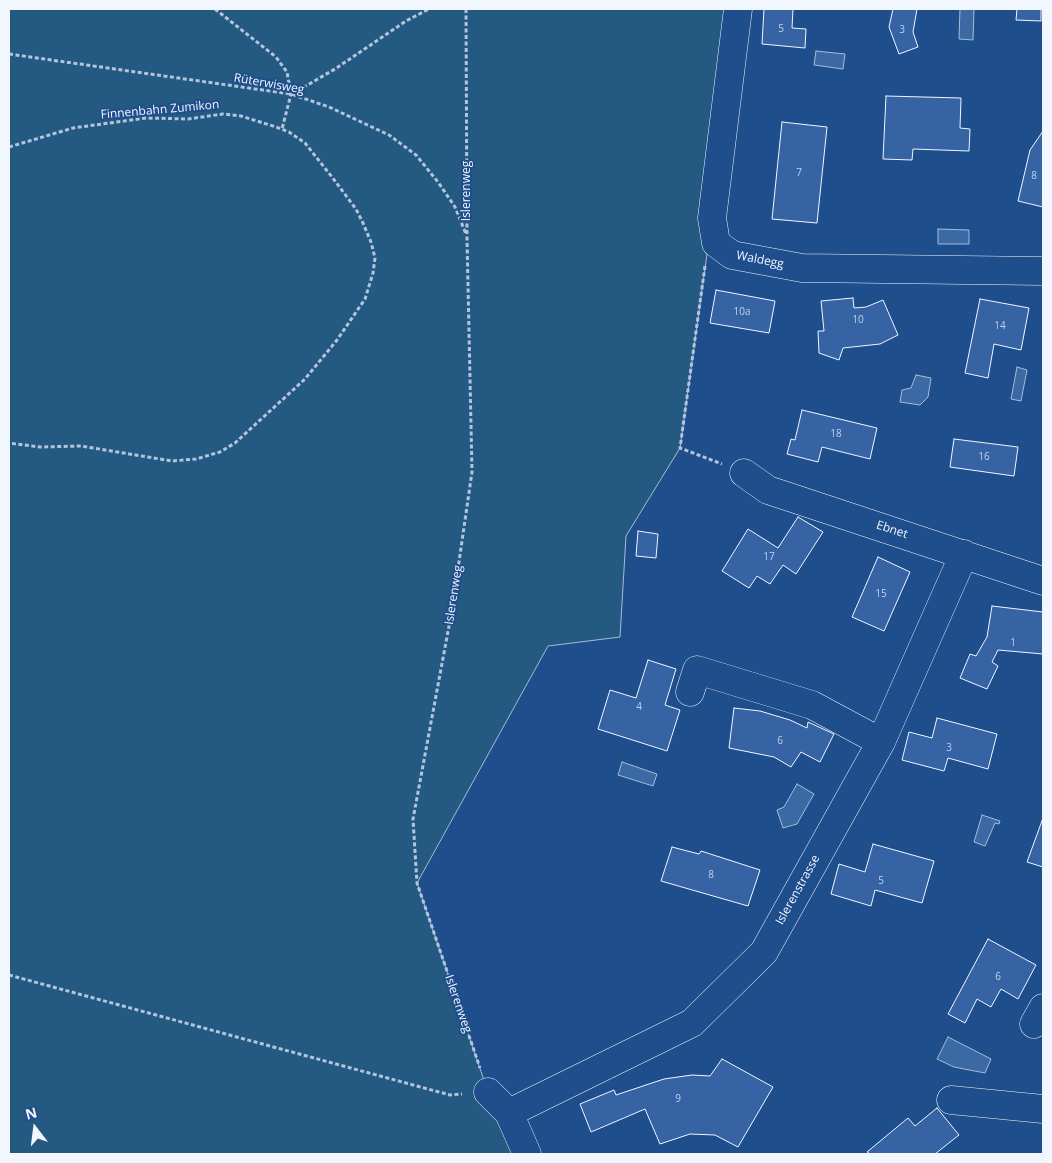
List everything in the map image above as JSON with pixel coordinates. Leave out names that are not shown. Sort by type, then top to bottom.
[{"type":"street","name":"Waldegg","points":[[738,9],[712,218],[716,242],[732,255],[802,268],[1043,271]]},
{"type":"street","name":"Ebnet","points":[[744,473],[768,490],[1043,581]]},
{"type":"street","name":"Islerenstrasse","points":[[509,1113],[692,1023],[764,952],[882,742],[964,554]]},
{"type":"street","points":[[690,692],[697,670],[812,705],[882,742]]},
{"type":"street","points":[[488,1092],[509,1113],[527,1154]]},
{"type":"street","points":[[950,1100],[1043,1109]]},
{"type":"path","points":[[214,9],[276,57],[287,72],[291,94],[282,129]]},
{"type":"path","points":[[291,94],[334,70],[406,21],[429,9]]},
{"type":"path","name":"Islerenweg","points":[[466,9],[467,238],[472,472],[452,610],[413,819],[417,883],[488,1092]]},
{"type":"path","name":"Rüterwisweg","points":[[9,54],[291,94],[329,107],[382,131],[416,156],[438,182],[455,207],[467,238]]},
{"type":"path","name":"Finnenbahn Zumikon","points":[[9,147],[73,128],[146,118],[188,119],[223,114],[240,116],[282,129],[305,143],[351,203],[366,229],[374,258],[373,273],[365,299],[336,340],[304,379],[235,443],[220,452],[196,459],[172,461],[81,446],[40,447],[9,443]]},
{"type":"path","points":[[706,256],[680,448],[744,473]]},
{"type":"path","points":[[9,975],[450,1095],[488,1092]]},
{"type":"shaded area","points":[[9,9],[738,9],[712,218],[680,448],[626,536],[620,637],[548,646],[417,883],[488,1092],[527,1154],[9,1154]]},
{"type":"shaded area","points":[[960,9],[974,9],[973,40],[959,39]]},
{"type":"shaded area","points":[[816,51],[845,54],[843,69],[814,65]]},
{"type":"shaded area","points":[[938,229],[969,230],[969,244],[938,244]]},
{"type":"shaded area","points":[[1017,367],[1027,370],[1021,401],[1011,399]]},
{"type":"shaded area","points":[[916,375],[931,378],[928,397],[920,405],[900,402],[902,390],[911,388]]},
{"type":"shaded area","points":[[622,762],[657,774],[653,786],[618,775]]},
{"type":"shaded area","points":[[797,784],[814,794],[797,824],[783,828],[777,810],[784,807]]},
{"type":"shaded area","points":[[982,815],[1000,821],[999,824],[995,823],[985,846],[974,842]]},
{"type":"shaded area","points":[[948,1037],[991,1059],[985,1073],[954,1067],[937,1059]]},
{"type":"building","points":[[764,9],[793,9],[792,28],[806,29],[805,48],[762,44]]},
{"type":"building","points":[[893,9],[917,9],[913,32],[918,47],[899,54],[889,27]]},
{"type":"building","points":[[1017,9],[1041,9],[1041,21],[1016,20]]},
{"type":"building","points":[[886,96],[961,98],[960,128],[970,129],[969,151],[913,149],[912,160],[883,159]]},
{"type":"building","points":[[782,122],[827,127],[817,223],[772,219]]},
{"type":"building","points":[[1043,131],[1043,207],[1018,201],[1030,150]]},
{"type":"building","points":[[716,290],[775,301],[769,333],[710,323]]},
{"type":"building","points":[[853,298],[854,308],[866,307],[883,300],[898,335],[880,344],[843,348],[839,360],[819,353],[818,331],[824,331],[821,301]]},
{"type":"building","points":[[980,299],[1029,308],[1021,350],[994,344],[988,378],[965,373]]},
{"type":"building","points":[[802,410],[877,428],[870,459],[822,447],[818,462],[787,454],[791,439],[795,440]]},
{"type":"building","points":[[954,439],[1018,447],[1014,476],[950,467]]},
{"type":"building","points":[[798,517],[823,532],[796,574],[783,565],[770,584],[757,576],[749,588],[722,571],[748,529],[778,548]]},
{"type":"building","points":[[638,531],[658,534],[656,558],[636,556]]},
{"type":"building","points":[[878,557],[910,572],[884,631],[852,617]]},
{"type":"building","points":[[992,606],[1043,612],[1043,654],[998,650],[992,662],[998,666],[987,689],[960,678],[970,654],[976,656],[987,637]]},
{"type":"building","points":[[648,660],[676,669],[665,705],[680,710],[667,751],[598,729],[610,690],[636,698]]},
{"type":"building","points":[[734,708],[760,711],[790,720],[807,728],[808,722],[834,734],[820,762],[801,752],[791,767],[774,757],[729,748]]},
{"type":"building","points":[[937,718],[997,734],[988,769],[948,758],[944,771],[902,760],[909,732],[932,738]]},
{"type":"building","points":[[1043,818],[1043,867],[1027,862]]},
{"type":"building","points":[[873,844],[934,861],[922,903],[875,890],[871,906],[831,894],[839,864],[865,872]]},
{"type":"building","points":[[672,847],[699,854],[701,851],[760,870],[748,906],[661,881]]},
{"type":"building","points":[[988,939],[1036,965],[1018,999],[1001,989],[991,1007],[977,999],[965,1023],[948,1014]]},
{"type":"building","points":[[722,1059],[773,1087],[738,1147],[715,1135],[690,1134],[660,1144],[645,1109],[591,1132],[580,1104],[614,1090],[616,1095],[664,1079],[692,1075],[710,1076]]},
{"type":"building","points":[[937,1108],[959,1135],[935,1154],[870,1154],[867,1152],[908,1118],[915,1126]]}]
